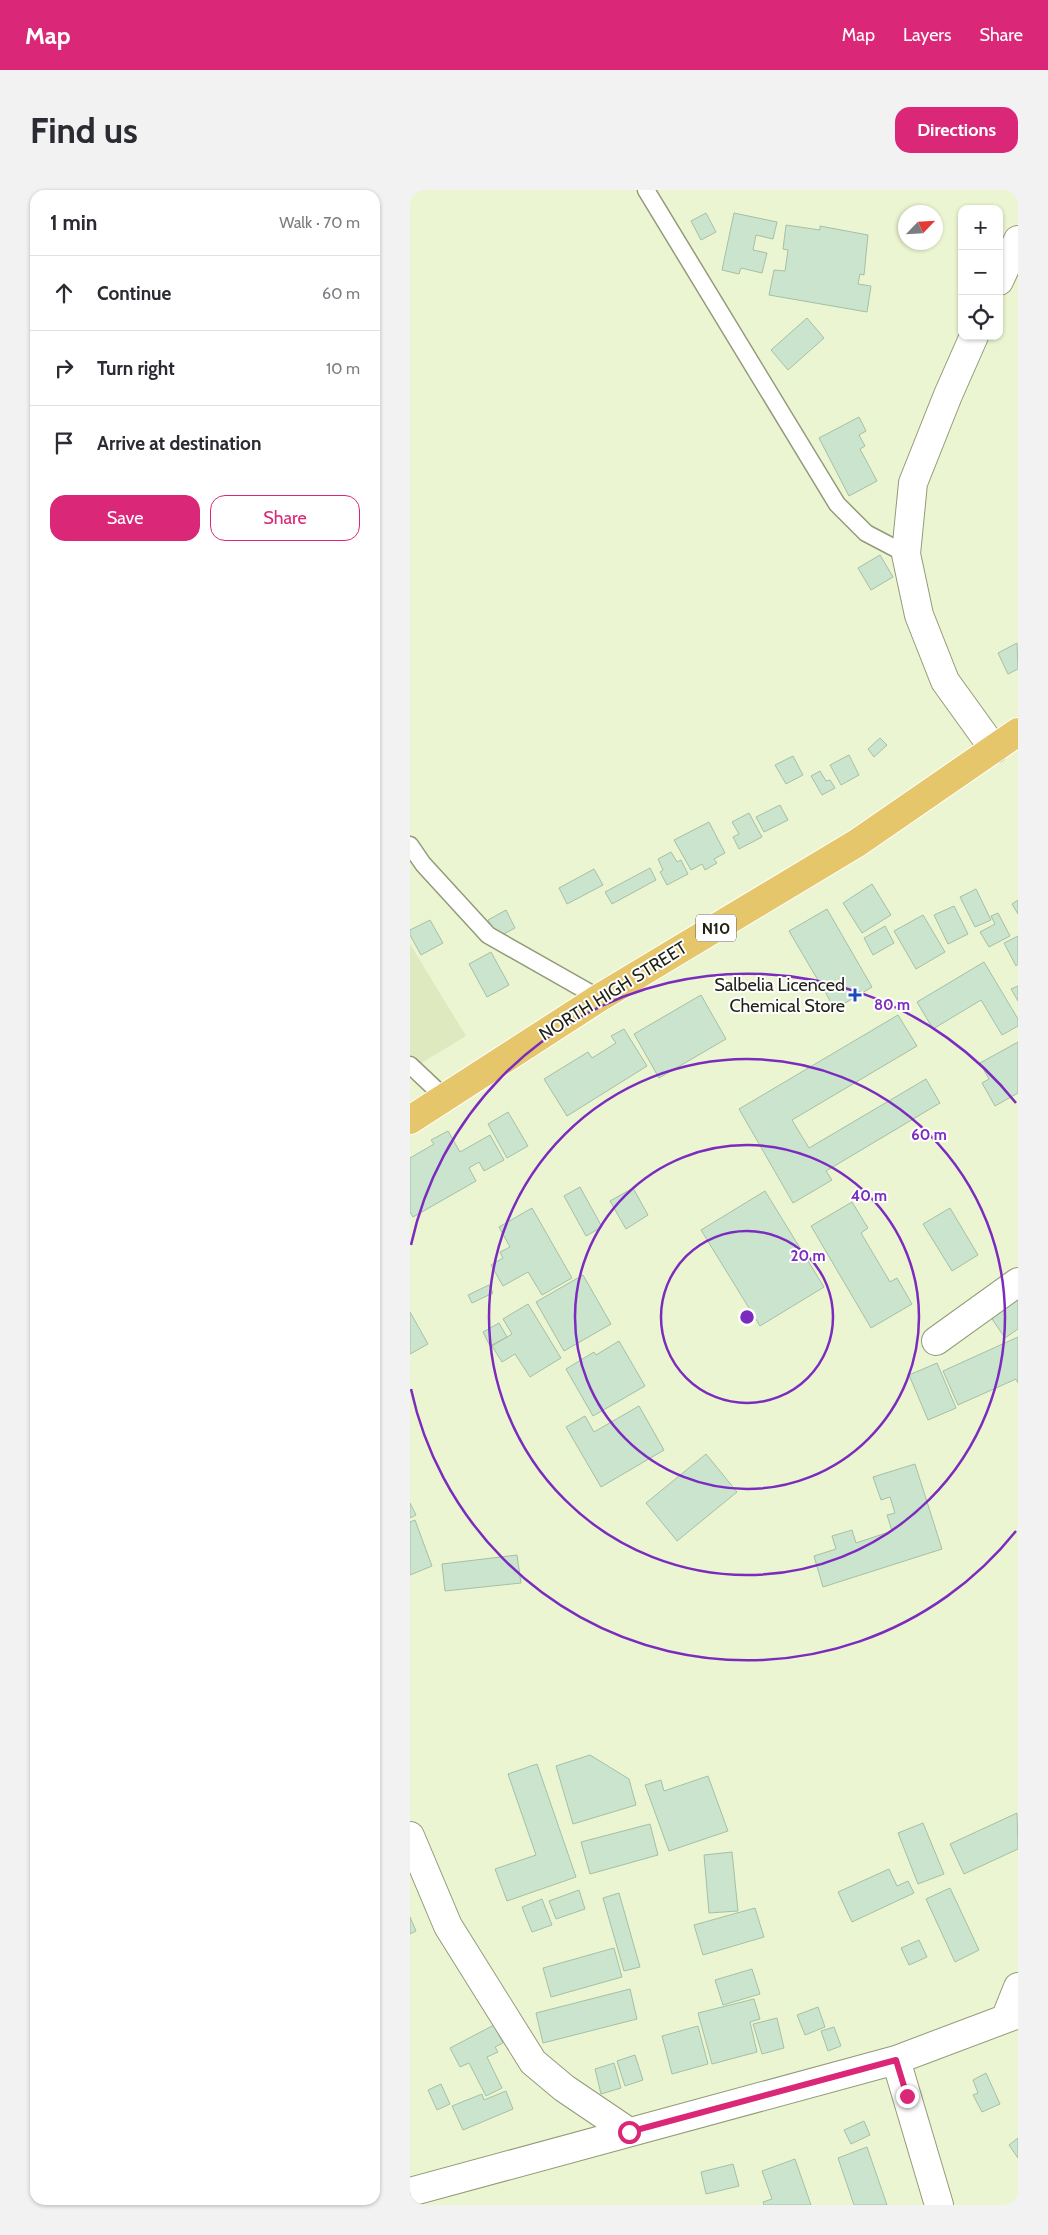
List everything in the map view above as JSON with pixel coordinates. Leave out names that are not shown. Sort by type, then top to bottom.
[{"type":"highway","name":"NORTH HIGH STREET","points":[[410,1120],[600,998],[857,843],[1018,732]]},
{"type":"street","points":[[1003,272],[1018,240]]},
{"type":"street","points":[[972,340],[913,482],[906,554],[919,614],[945,681],[994,749]]},
{"type":"street","points":[[936,1341],[1018,1282]]},
{"type":"street","points":[[410,1836],[448,1926],[532,2062],[564,2088],[629,2132]]},
{"type":"street","points":[[410,2192],[896,2060],[1012,2016],[1018,1988]]},
{"type":"street","points":[[896,2060],[939,2205]]},
{"type":"lane","points":[[646,190],[837,504],[866,533],[906,554]]},
{"type":"lane","points":[[410,845],[423,864],[488,935],[600,998]]},
{"type":"lane","points":[[410,1065],[445,1098]]},
{"type":"shaded area","points":[[410,944],[466,1036],[410,1070]]},
{"type":"building","points":[[706,213],[716,232],[701,240],[691,221]]},
{"type":"building","points":[[734,213],[777,222],[773,239],[756,235],[753,250],[767,253],[762,273],[741,268],[739,274],[722,270]]},
{"type":"building","points":[[786,225],[820,230],[820,226],[868,235],[864,275],[860,274],[858,284],[871,286],[867,312],[769,295],[774,270],[785,271],[788,250],[783,249]]},
{"type":"building","points":[[807,318],[824,338],[788,370],[771,350]]},
{"type":"building","points":[[859,417],[866,431],[859,435],[865,446],[860,449],[877,481],[849,496],[819,438]]},
{"type":"building","points":[[880,555],[893,577],[871,590],[858,568]]},
{"type":"building","points":[[1017,643],[1018,669],[1008,674],[998,653]]},
{"type":"building","points":[[880,738],[887,745],[874,757],[868,749]]},
{"type":"building","points":[[849,755],[859,775],[841,785],[830,765]]},
{"type":"building","points":[[793,756],[803,775],[786,784],[775,765]]},
{"type":"building","points":[[820,771],[826,781],[830,780],[835,788],[822,795],[811,776]]},
{"type":"building","points":[[780,805],[788,820],[764,832],[756,817]]},
{"type":"building","points":[[749,813],[762,837],[739,849],[733,837],[739,834],[732,822]]},
{"type":"building","points":[[709,822],[725,853],[714,859],[717,863],[705,870],[702,864],[691,870],[674,840]]},
{"type":"building","points":[[671,852],[677,862],[681,860],[688,874],[667,885],[660,872],[663,870],[658,859]]},
{"type":"building","points":[[650,868],[656,880],[612,904],[605,892]]},
{"type":"building","points":[[594,869],[603,885],[567,904],[559,888]]},
{"type":"building","points":[[872,884],[891,915],[862,933],[843,903]]},
{"type":"building","points":[[976,889],[991,920],[975,927],[960,897]]},
{"type":"building","points":[[1018,900],[1018,914],[1012,904]]},
{"type":"building","points":[[954,906],[968,934],[948,944],[934,915]]},
{"type":"building","points":[[827,909],[872,987],[835,1009],[789,931]]},
{"type":"building","points":[[506,910],[515,928],[498,937],[488,920]]},
{"type":"building","points":[[998,913],[1010,936],[989,947],[980,932],[995,924],[991,916]]},
{"type":"building","points":[[923,915],[945,952],[916,969],[894,931]]},
{"type":"building","points":[[430,920],[443,943],[421,955],[410,935],[410,930]]},
{"type":"building","points":[[885,926],[894,943],[873,955],[864,938]]},
{"type":"building","points":[[1018,936],[1018,964],[1016,966],[1004,943]]},
{"type":"building","points":[[491,952],[509,985],[487,997],[469,964]]},
{"type":"building","points":[[984,962],[1018,1019],[1018,1026],[1002,1035],[981,1000],[933,1029],[917,1002]]},
{"type":"building","points":[[1018,986],[1018,1001],[1011,989]]},
{"type":"building","points":[[701,995],[726,1039],[659,1078],[634,1034]]},
{"type":"building","points":[[898,1015],[917,1046],[792,1120],[809,1148],[926,1079],[940,1103],[826,1171],[832,1180],[793,1203],[739,1109]]},
{"type":"building","points":[[624,1029],[647,1066],[567,1116],[544,1079],[588,1052],[592,1058],[616,1043],[611,1036]]},
{"type":"building","points":[[1018,1042],[1018,1093],[995,1106],[982,1083],[989,1079],[980,1063]]},
{"type":"building","points":[[508,1112],[528,1146],[507,1158],[488,1124]]},
{"type":"building","points":[[448,1131],[460,1152],[490,1135],[504,1160],[484,1171],[479,1162],[469,1168],[476,1181],[413,1217],[410,1212],[410,1158],[434,1144],[431,1140]]},
{"type":"building","points":[[580,1187],[602,1227],[586,1236],[564,1196]]},
{"type":"building","points":[[633,1188],[648,1215],[626,1229],[610,1201]]},
{"type":"building","points":[[765,1191],[824,1287],[760,1326],[701,1230]]},
{"type":"building","points":[[852,1202],[868,1228],[861,1233],[890,1282],[897,1278],[912,1304],[871,1328],[811,1226]]},
{"type":"building","points":[[532,1208],[572,1278],[542,1295],[528,1272],[503,1286],[491,1265],[503,1258],[500,1252],[510,1247],[499,1227]]},
{"type":"building","points":[[950,1208],[978,1255],[952,1271],[923,1224]]},
{"type":"building","points":[[583,1275],[611,1324],[564,1351],[536,1302]]},
{"type":"building","points":[[489,1285],[493,1293],[472,1303],[468,1295]]},
{"type":"building","points":[[1018,1292],[1018,1329],[1005,1338],[988,1313]]},
{"type":"building","points":[[528,1304],[561,1358],[530,1377],[515,1354],[502,1362],[492,1346],[512,1334],[503,1319]]},
{"type":"building","points":[[410,1312],[428,1344],[410,1354]]},
{"type":"building","points":[[499,1323],[507,1337],[490,1346],[483,1332]]},
{"type":"building","points":[[1018,1337],[1018,1383],[1016,1379],[958,1405],[943,1371]]},
{"type":"building","points":[[619,1341],[645,1386],[593,1416],[566,1369],[594,1352],[596,1355]]},
{"type":"building","points":[[937,1363],[956,1408],[928,1420],[909,1375]]},
{"type":"building","points":[[639,1406],[664,1450],[601,1487],[566,1427],[585,1416],[594,1432]]},
{"type":"building","points":[[706,1454],[737,1492],[677,1541],[646,1503]]},
{"type":"building","points":[[915,1464],[942,1549],[823,1587],[814,1556],[836,1549],[832,1536],[852,1530],[856,1543],[892,1531],[887,1515],[895,1513],[890,1497],[881,1500],[873,1477]]},
{"type":"building","points":[[410,1503],[416,1515],[410,1518]]},
{"type":"building","points":[[415,1520],[432,1566],[410,1575],[410,1522]]},
{"type":"building","points":[[517,1555],[521,1583],[445,1591],[442,1564]]},
{"type":"building","points":[[590,1755],[629,1779],[636,1805],[573,1824],[556,1766]]},
{"type":"building","points":[[537,1764],[576,1877],[507,1901],[495,1869],[536,1855],[508,1774]]},
{"type":"building","points":[[708,1776],[728,1831],[669,1851],[645,1785],[661,1780],[664,1791]]},
{"type":"building","points":[[1017,1813],[1018,1849],[964,1874],[950,1844]]},
{"type":"building","points":[[923,1823],[944,1874],[918,1884],[898,1833]]},
{"type":"building","points":[[650,1824],[658,1855],[590,1874],[581,1842]]},
{"type":"building","points":[[732,1852],[738,1911],[709,1913],[704,1855]]},
{"type":"building","points":[[889,1869],[897,1886],[908,1881],[914,1893],[852,1922],[838,1892]]},
{"type":"building","points":[[950,1888],[979,1950],[955,1962],[926,1899]]},
{"type":"building","points":[[579,1890],[585,1909],[556,1919],[549,1901]]},
{"type":"building","points":[[619,1893],[640,1967],[624,1971],[603,1898]]},
{"type":"building","points":[[542,1899],[552,1925],[532,1932],[522,1907]]},
{"type":"building","points":[[755,1908],[764,1937],[703,1955],[694,1925]]},
{"type":"building","points":[[410,1917],[416,1931],[410,1934]]},
{"type":"building","points":[[919,1940],[927,1957],[909,1965],[901,1948]]},
{"type":"building","points":[[614,1948],[622,1977],[551,1997],[543,1968]]},
{"type":"building","points":[[752,1969],[760,1994],[723,2005],[715,1980]]},
{"type":"building","points":[[630,1989],[637,2019],[543,2043],[536,2013]]},
{"type":"building","points":[[754,1999],[760,2019],[750,2022],[757,2052],[712,2064],[698,2013]]},
{"type":"building","points":[[818,2007],[825,2027],[805,2035],[797,2015]]},
{"type":"building","points":[[777,2018],[784,2048],[762,2054],[753,2024]]},
{"type":"building","points":[[494,2025],[503,2043],[495,2047],[498,2052],[487,2057],[502,2088],[486,2096],[469,2063],[460,2067],[450,2048]]},
{"type":"building","points":[[698,2026],[708,2064],[672,2074],[662,2036]]},
{"type":"building","points":[[834,2027],[841,2046],[828,2051],[821,2031]]},
{"type":"building","points":[[635,2055],[643,2080],[625,2086],[617,2061]]},
{"type":"building","points":[[614,2063],[621,2088],[601,2094],[595,2069]]},
{"type":"building","points":[[986,2073],[1000,2104],[982,2112],[973,2095],[978,2093],[973,2080]]},
{"type":"building","points":[[441,2084],[450,2104],[437,2110],[428,2090]]},
{"type":"building","points":[[506,2091],[513,2109],[463,2130],[452,2106],[482,2094],[484,2100]]},
{"type":"building","points":[[864,2121],[870,2135],[851,2144],[844,2130]]},
{"type":"building","points":[[1018,2138],[1018,2158],[1009,2145]]},
{"type":"building","points":[[867,2147],[887,2205],[854,2205],[838,2158]]},
{"type":"building","points":[[795,2159],[811,2205],[764,2205],[763,2202],[772,2199],[762,2171]]},
{"type":"building","points":[[733,2164],[739,2186],[706,2194],[701,2172]]},
{"type":"place","name":"Salbelia Licenced Chemical Store","points":[[855,995]]},
{"type":"route","points":[[629,2132],[896,2060],[907,2096]]}]
